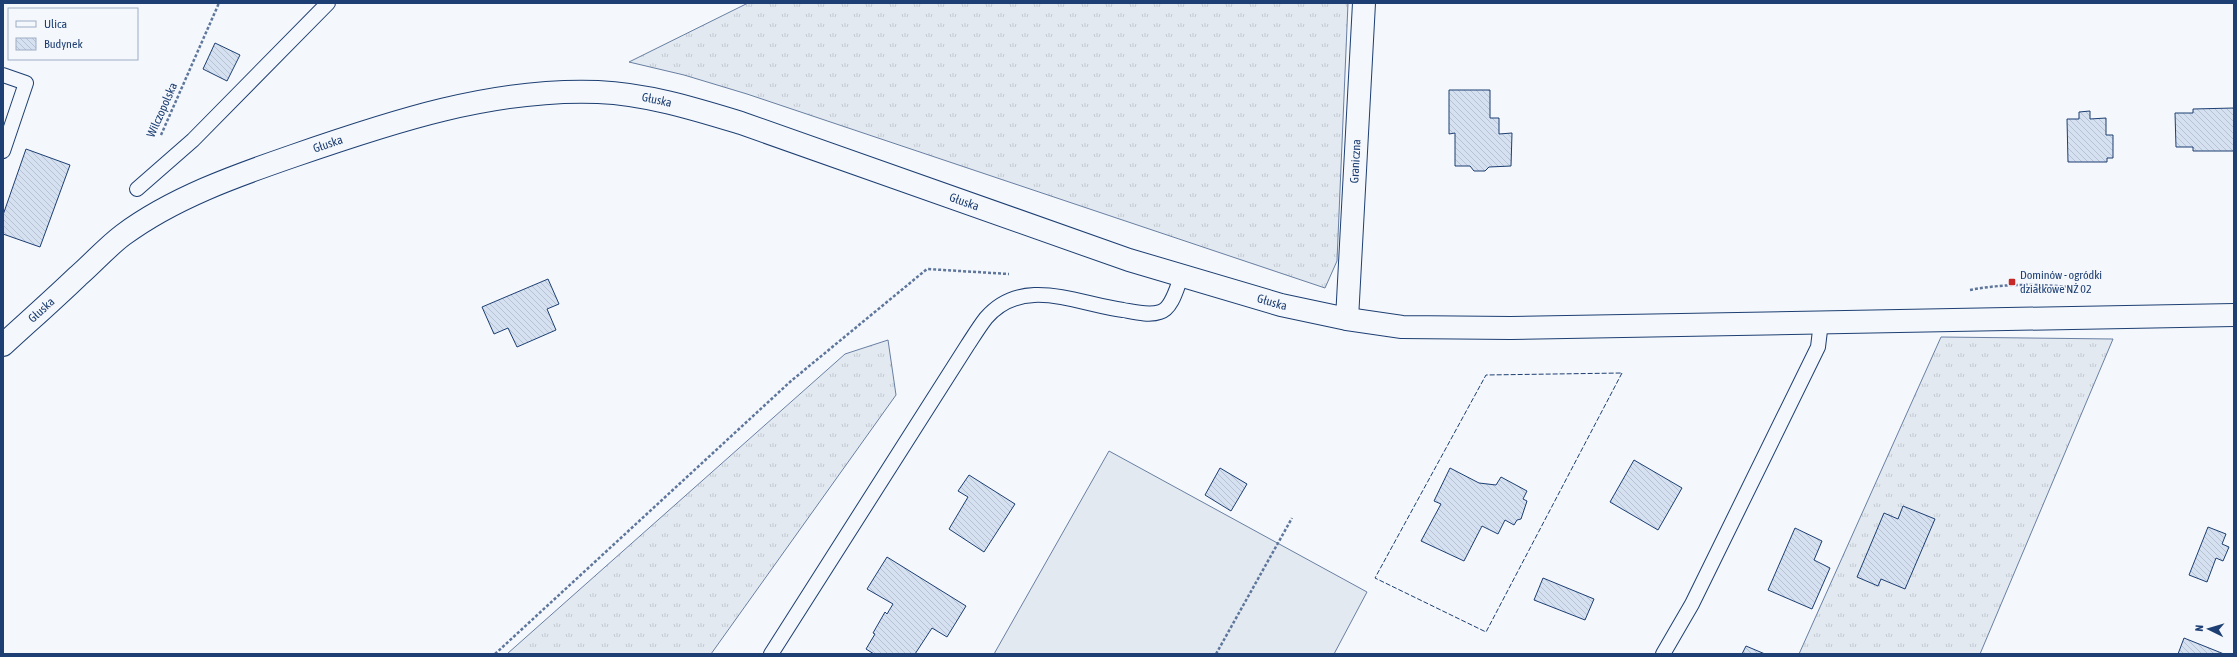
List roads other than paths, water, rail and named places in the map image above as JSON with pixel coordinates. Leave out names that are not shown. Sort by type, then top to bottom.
[{"type":"street","name":"Graniczna","points":[[1347,319],[1364,3]]},
{"type":"street","name":"Głuska","points":[[6,336],[122,236],[162,211],[198,193],[326,144],[410,118],[476,103],[545,93],[614,93],[693,108],[749,126],[1181,277],[1281,305],[1347,319],[1386,325],[1438,328],[2234,315]]},
{"type":"lane","points":[[137,189],[193,140],[328,3]]},
{"type":"lane","points":[[3,75],[26,83],[3,151]]},
{"type":"lane","points":[[771,654],[967,346],[986,318],[1000,305],[1016,297],[1034,294],[1120,310],[1160,312],[1170,304],[1181,277]]},
{"type":"lane","points":[[1663,654],[1692,604],[1818,347],[1821,322]]},
{"type":"place","name":"Dominów - ogródki działkowe NŻ 02","points":[[2012,282]]}]
